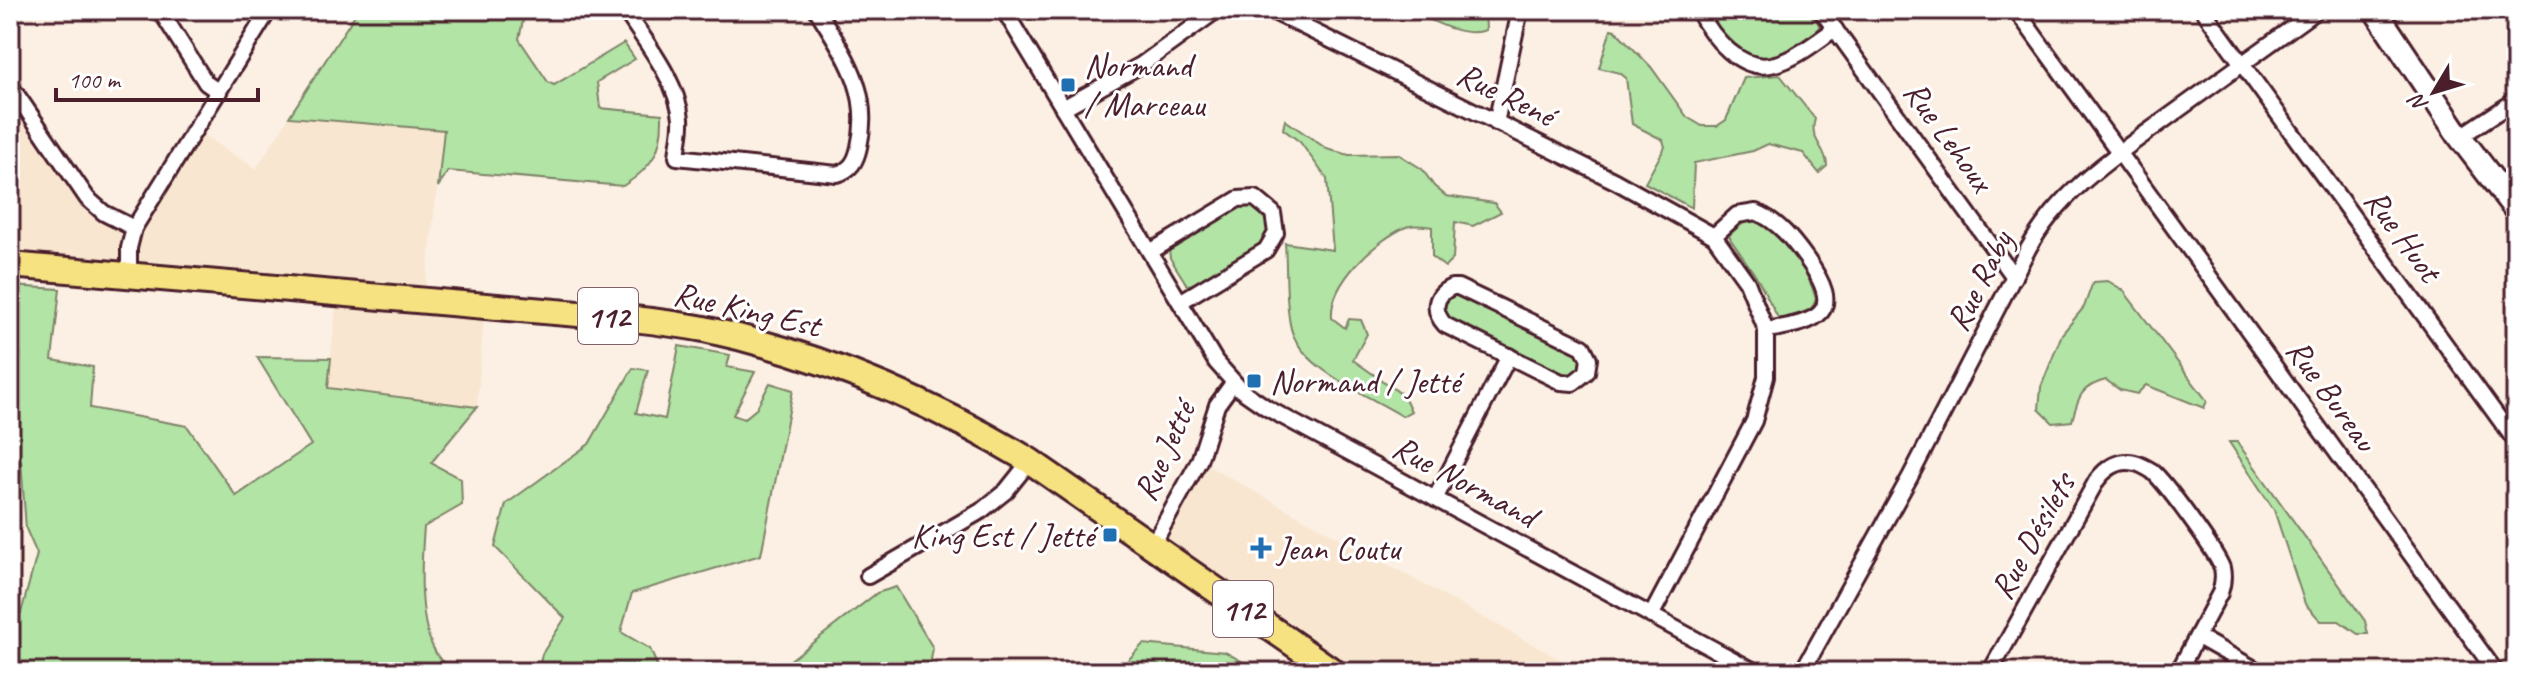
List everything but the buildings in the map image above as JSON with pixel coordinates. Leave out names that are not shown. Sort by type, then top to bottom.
[{"type":"main road","name":"Rue King Est","points":[[10,265],[625,318],[701,328],[804,355],[900,391],[966,423],[1030,461],[1334,672]]},
{"type":"street","points":[[160,10],[206,83],[219,92]]},
{"type":"street","points":[[129,275],[129,248],[134,228],[269,10]]},
{"type":"street","points":[[625,10],[675,97],[681,117],[677,157],[837,174],[853,165],[863,131],[862,98],[846,58],[817,10]]},
{"type":"street","name":"Rue Normand","points":[[1004,10],[1216,362],[1233,383],[1267,408],[1756,672]]},
{"type":"street","points":[[1063,108],[1141,65],[1217,10]]},
{"type":"street","name":"Rue René","points":[[1270,10],[1615,181],[1714,236],[1747,282],[1766,330],[1766,377],[1754,421],[1651,616]]},
{"type":"street","points":[[1496,123],[1520,10]]},
{"type":"street","points":[[1698,10],[1729,51],[1757,65],[1772,66],[1786,60],[1835,29]]},
{"type":"street","name":"Rue Lehoux","points":[[1821,10],[2014,277]]},
{"type":"street","name":"Rue Bureau","points":[[2016,10],[2496,672]]},
{"type":"street","name":"Rue Huot","points":[[2203,10],[2516,442]]},
{"type":"street","name":"Rue Raby","points":[[1802,672],[1933,436],[2014,277],[2050,215],[2079,184],[2119,153],[2317,10]]},
{"type":"street","points":[[2375,10],[2460,137],[2516,210]]},
{"type":"street","points":[[10,85],[87,198],[104,213],[134,228]]},
{"type":"street","points":[[2460,137],[2516,100]]},
{"type":"street","points":[[1150,252],[1238,199],[1255,198],[1273,213],[1276,233],[1266,250],[1180,302]]},
{"type":"street","points":[[1714,236],[1744,211],[1756,212],[1779,226],[1816,272],[1827,292],[1827,302],[1822,311],[1801,325],[1766,330]]},
{"type":"street","points":[[1458,287],[1583,347],[1589,366],[1583,377],[1567,383],[1509,356],[1445,325],[1436,310],[1441,293],[1458,287]]},
{"type":"street","points":[[1435,499],[1509,356]]},
{"type":"street","name":"Rue Jetté","points":[[1152,546],[1199,461],[1217,405],[1233,383]]},
{"type":"street","points":[[868,576],[988,506],[1006,491],[1030,461]]},
{"type":"street","name":"Rue Désilets","points":[[1990,672],[2087,495],[2105,470],[2126,462],[2136,463],[2153,472],[2216,554],[2224,582],[2178,672]]},
{"type":"street","points":[[2198,637],[2260,672]]},
{"type":"shaded area","points":[[16,95],[76,185],[134,228],[195,130],[256,169],[289,117],[444,130],[424,300],[485,304],[477,407],[328,388],[337,294],[10,265],[10,99]]},
{"type":"shaded area","points":[[10,460],[20,460],[20,610],[10,609]]},
{"type":"shaded area","points":[[1199,461],[1583,672],[1334,672],[1152,546]]},
{"type":"green space","points":[[358,10],[533,10],[524,16],[519,39],[548,82],[554,85],[624,43],[635,59],[597,82],[600,108],[662,114],[658,148],[642,172],[623,186],[448,171],[438,187],[444,130],[289,117]]},
{"type":"green space","points":[[1410,10],[1485,10],[1486,30],[1457,30]]},
{"type":"green space","points":[[1704,10],[1811,10],[1820,27],[1796,48],[1766,59],[1742,52],[1722,34]]},
{"type":"green space","points":[[1611,29],[1651,67],[1687,117],[1702,126],[1717,126],[1726,120],[1744,78],[1780,75],[1815,119],[1814,133],[1827,166],[1819,173],[1803,153],[1768,144],[1753,151],[1694,163],[1692,208],[1645,183],[1665,147],[1663,140],[1632,124],[1626,78],[1620,73],[1599,68]]},
{"type":"green space","points":[[1285,120],[1327,149],[1349,155],[1398,154],[1422,169],[1446,196],[1494,203],[1501,212],[1473,226],[1455,222],[1453,259],[1445,267],[1432,257],[1432,227],[1406,227],[1369,252],[1346,277],[1338,291],[1332,318],[1345,328],[1349,319],[1361,320],[1367,334],[1353,360],[1404,396],[1411,411],[1402,416],[1319,367],[1295,340],[1288,314],[1285,243],[1333,250],[1327,179],[1300,142],[1283,129]]},
{"type":"green space","points":[[1245,204],[1257,207],[1268,220],[1269,231],[1265,242],[1196,284],[1187,285],[1170,258],[1169,250]]},
{"type":"green space","points":[[1747,220],[1771,230],[1799,262],[1816,299],[1801,316],[1778,318],[1758,279],[1731,240],[1729,235]]},
{"type":"green space","points":[[2108,281],[2123,290],[2207,401],[2204,408],[2146,385],[2137,394],[2120,390],[2106,380],[2086,389],[2076,405],[2072,421],[2053,423],[2039,409],[2041,387],[2062,334],[2084,307],[2093,282]]},
{"type":"green space","points":[[10,286],[60,289],[52,360],[93,367],[90,408],[187,426],[236,496],[311,445],[257,357],[331,358],[328,388],[477,407],[431,463],[461,479],[462,505],[424,527],[423,542],[422,595],[427,630],[439,658],[460,672],[10,672],[10,616],[21,613],[37,554],[26,529],[21,461],[10,459],[10,432],[14,432],[21,353],[10,352]]},
{"type":"green space","points":[[1457,294],[1578,354],[1582,366],[1574,375],[1563,374],[1449,318],[1444,312],[1445,302]]},
{"type":"green space","points":[[679,346],[730,355],[727,367],[755,372],[733,415],[744,419],[756,409],[770,383],[793,390],[761,555],[632,593],[621,632],[650,649],[660,672],[538,672],[542,654],[565,618],[495,547],[506,504],[589,444],[633,368],[648,370],[636,413],[665,419]]},
{"type":"green space","points":[[2229,442],[2237,442],[2365,621],[2368,634],[2358,634],[2339,621],[2321,621],[2305,604],[2274,510]]},
{"type":"green space","points":[[896,587],[933,648],[929,672],[775,672],[877,593]]},
{"type":"green space","points":[[1143,644],[1225,652],[1261,672],[1117,672]]},
{"type":"place","name":"Normand / Marceau","points":[[1068,85]]},
{"type":"place","name":"Normand / Jetté","points":[[1254,381]]},
{"type":"place","name":"King Est / Jetté","points":[[1110,535]]},
{"type":"place","name":"Jean Coutu","points":[[1261,548]]}]
